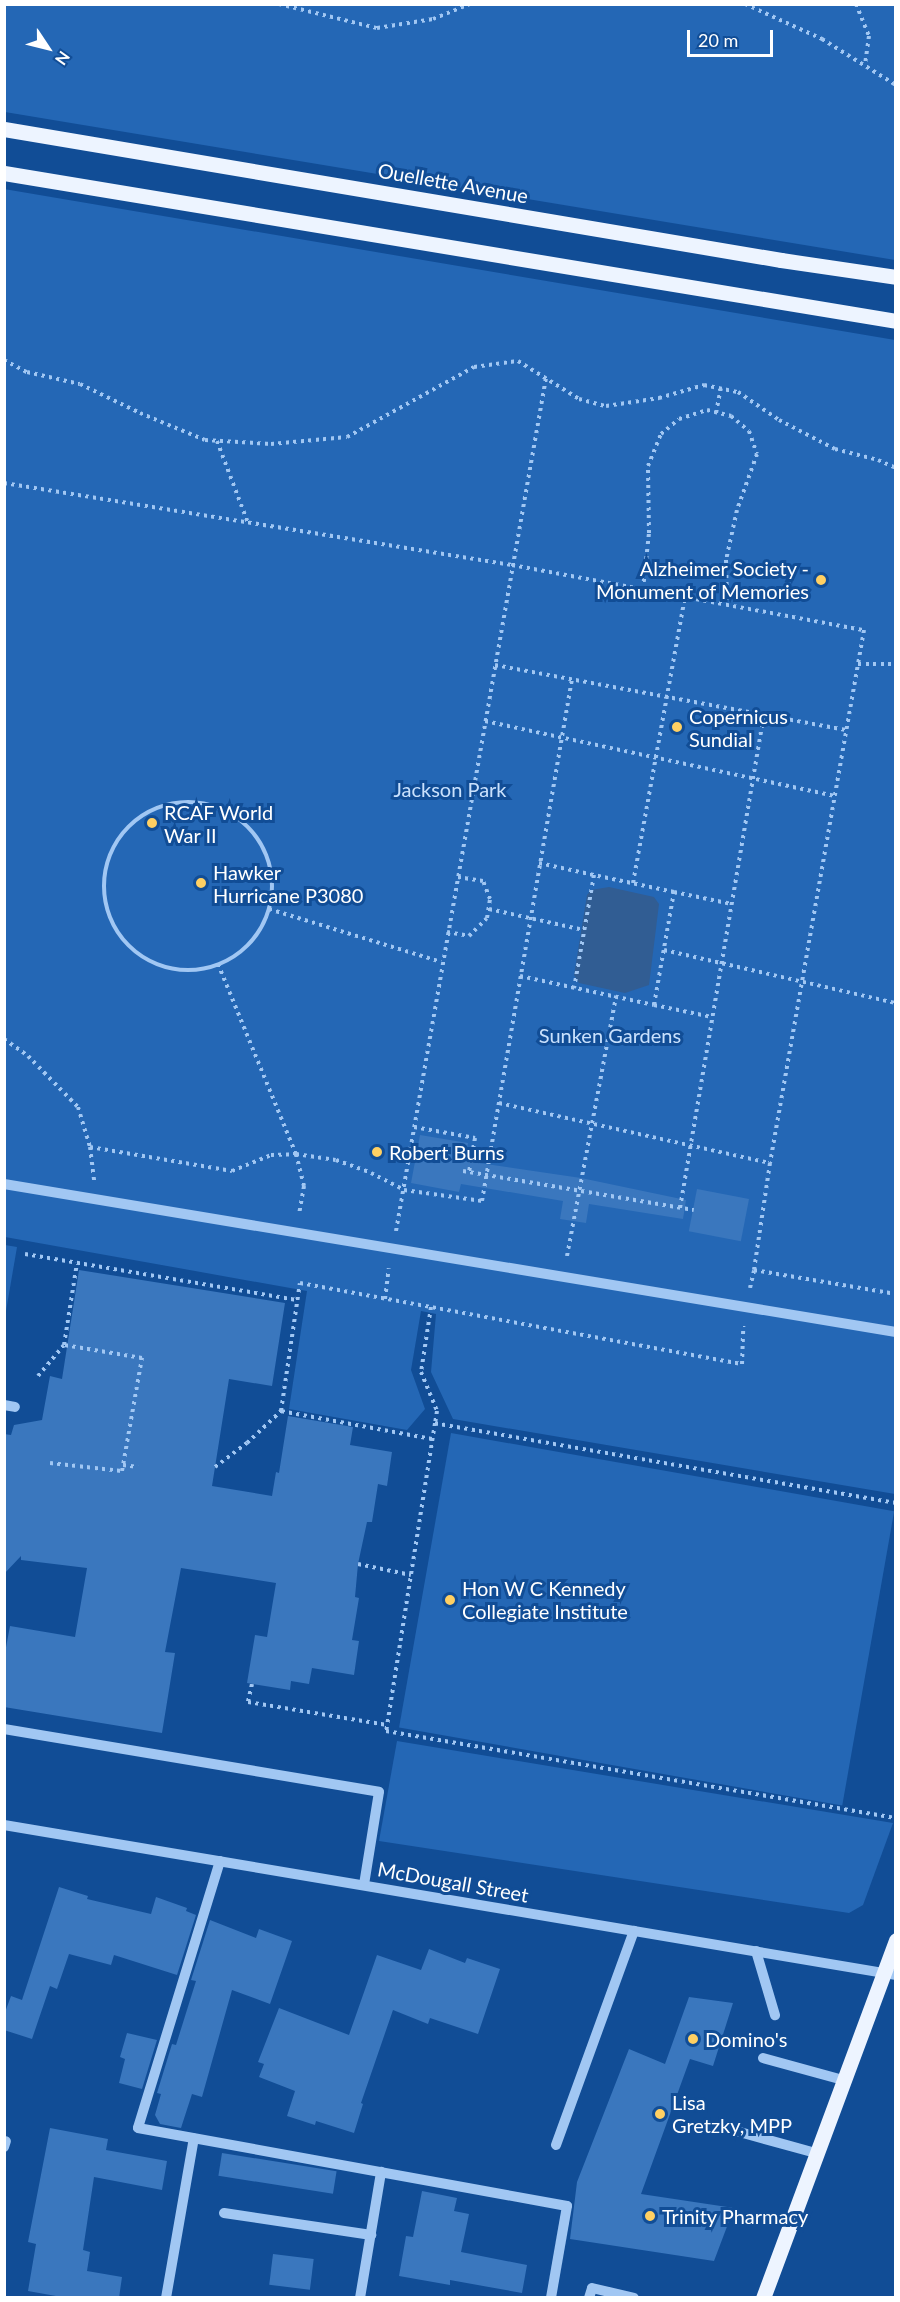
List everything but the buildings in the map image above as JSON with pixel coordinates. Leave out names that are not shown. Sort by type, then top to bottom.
[{"type":"main road","name":"Ouellette Avenue","points":[[4,129],[770,258],[896,277]]},
{"type":"main road","points":[[4,173],[896,321]]},
{"type":"main road","points":[[763,2298],[843,2080],[889,1974],[896,1940]]},
{"type":"street","points":[[4,1184],[896,1332]]},
{"type":"street","points":[[4,1729],[379,1792],[364,1885]]},
{"type":"street","name":"McDougall Street","points":[[4,1825],[889,1974]]},
{"type":"street","points":[[220,1861],[138,2128],[567,2206],[551,2298]]},
{"type":"street","points":[[556,2145],[634,1931]]},
{"type":"street","points":[[756,1951],[775,2014]]},
{"type":"street","points":[[763,2058],[843,2080]]},
{"type":"street","points":[[725,2128],[816,2153]]},
{"type":"street","points":[[166,2298],[194,2138]]},
{"type":"street","points":[[360,2298],[381,2172]]},
{"type":"street","points":[[224,2213],[371,2235]]},
{"type":"street","points":[[589,2298],[592,2288],[634,2298]]},
{"type":"path","points":[[279,4],[377,28],[433,19],[470,4]]},
{"type":"path","points":[[745,4],[822,39],[896,85]]},
{"type":"path","points":[[856,4],[869,36],[865,66]]},
{"type":"path","points":[[4,360],[27,372],[80,384],[140,413],[205,440],[271,444],[347,437],[474,367],[518,361],[579,399],[606,406],[659,398],[704,385],[738,392],[778,420],[836,449],[878,460],[896,468]]},
{"type":"path","points":[[396,1227],[546,378]]},
{"type":"path","points":[[716,412],[721,388]]},
{"type":"path","points":[[643,589],[649,533],[648,466],[661,434],[679,419],[707,410],[731,416],[749,431],[757,454],[737,510],[726,560],[727,605]]},
{"type":"path","points":[[217,441],[248,523]]},
{"type":"path","points":[[4,483],[513,565],[864,630],[770,1163],[750,1292]]},
{"type":"path","points":[[633,883],[685,597]]},
{"type":"path","points":[[858,664],[896,664]]},
{"type":"path","points":[[495,665],[846,730]]},
{"type":"path","points":[[90,1147],[232,1172],[271,1155],[296,1154],[336,1160],[371,1173],[404,1190],[482,1201],[572,679]]},
{"type":"path","points":[[680,1208],[764,714]]},
{"type":"path","points":[[485,721],[834,796]]},
{"type":"path","points":[[173,802],[201,802],[228,811],[250,829],[266,853],[272,880],[269,909],[258,934],[238,954],[218,964],[187,971],[160,966],[135,953],[117,933],[106,908],[103,881],[109,854],[124,830],[146,812],[173,802]]},
{"type":"path","points":[[539,864],[732,904]]},
{"type":"path","points":[[574,988],[594,875]]},
{"type":"path","points":[[447,932],[469,936],[487,918],[489,909],[490,899],[483,881],[457,876]]},
{"type":"path","points":[[654,1005],[674,892]]},
{"type":"path","points":[[269,909],[441,962]]},
{"type":"path","points":[[489,909],[584,930]]},
{"type":"path","points":[[664,950],[896,1003]]},
{"type":"path","points":[[218,964],[296,1154],[304,1186],[296,1232]]},
{"type":"path","points":[[520,976],[712,1017]]},
{"type":"path","points":[[567,1256],[616,996]]},
{"type":"path","points":[[4,1039],[28,1056],[78,1107],[90,1147],[95,1176]]},
{"type":"path","points":[[499,1104],[770,1163]]},
{"type":"path","points":[[414,1127],[475,1138],[466,1172],[694,1210]]},
{"type":"path","points":[[25,1254],[298,1300]]},
{"type":"path","points":[[38,1376],[64,1345],[77,1263]]},
{"type":"path","points":[[385,1299],[390,1263]]},
{"type":"path","points":[[754,1270],[896,1294]]},
{"type":"path","points":[[215,1467],[247,1443],[281,1411],[300,1283],[742,1365],[743,1323]]},
{"type":"path","points":[[431,1307],[422,1372],[437,1411],[386,1731],[896,1818]]},
{"type":"path","points":[[50,1463],[122,1471],[142,1359],[64,1345]]},
{"type":"path","points":[[281,1411],[432,1439]]},
{"type":"path","points":[[435,1423],[896,1503]]},
{"type":"path","points":[[123,1465],[138,1467]]},
{"type":"path","points":[[358,1564],[411,1575]]},
{"type":"path","points":[[252,1684],[248,1702],[387,1725]]},
{"type":"green space","points":[[4,5],[895,5],[895,260],[5,112]]},
{"type":"green space","name":"Jackson Park","points":[[4,189],[895,340],[895,1494],[453,1419],[431,1372],[436,1314],[421,1311],[411,1370],[425,1409],[407,1430],[289,1409],[307,1291],[5,1237]]},
{"type":"green space","points":[[5,1245],[17,1247],[6,1311],[4,1311]]},
{"type":"green space","points":[[451,1433],[894,1511],[842,1806],[399,1727]]},
{"type":"green space","points":[[397,1741],[893,1823],[863,1905],[849,1913],[379,1841]]},
{"type":"shaded area","points":[[609,887],[654,897],[659,904],[649,985],[625,993],[579,983],[574,975],[587,895],[591,890]]},
{"type":"place","name":"Alzheimer Society - Monument of Memories","points":[[821,580]]},
{"type":"place","name":"Copernicus Sundial","points":[[677,727]]},
{"type":"place","name":"RCAF World War II","points":[[152,823]]},
{"type":"place","name":"Hawker Hurricane P3080","points":[[201,883]]},
{"type":"place","name":"Robert Burns","points":[[377,1152]]},
{"type":"place","name":"Hon W C Kennedy Collegiate Institute","points":[[450,1600]]},
{"type":"place","name":"Domino's","points":[[693,2039]]},
{"type":"place","name":"Lisa Gretzky, MPP","points":[[660,2114]]},
{"type":"place","name":"Trinity Pharmacy","points":[[650,2216]]},
{"type":"park label","name":"Sunken Gardens","points":[[610,1035]]}]
